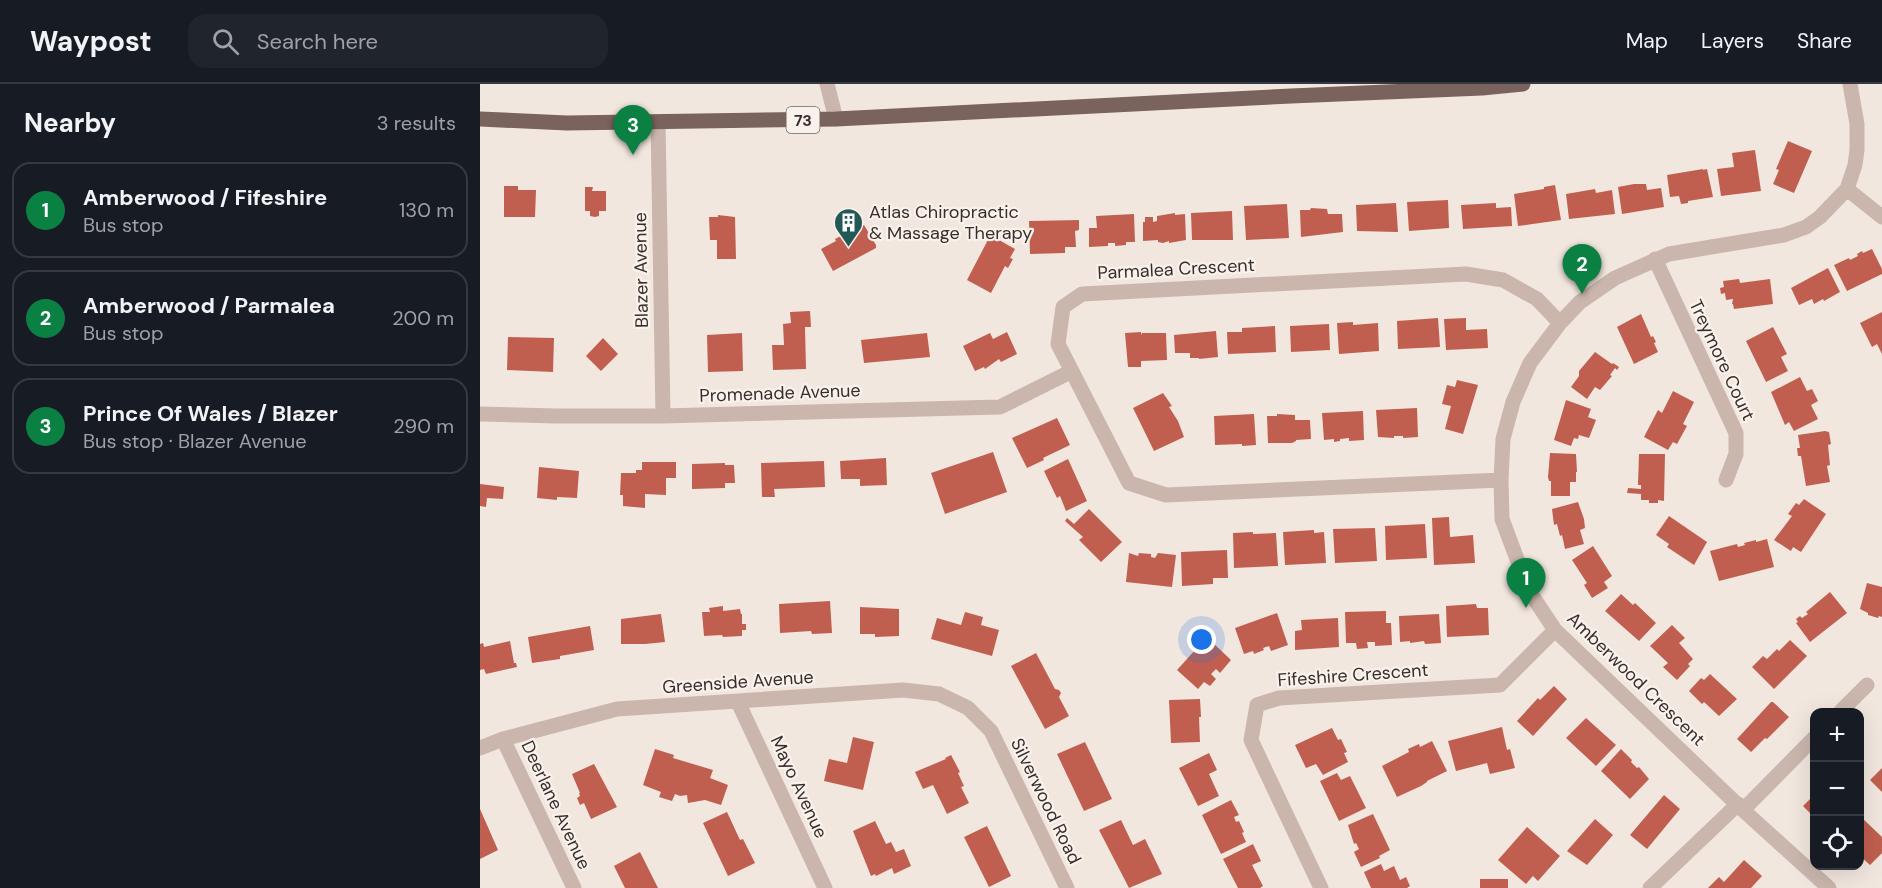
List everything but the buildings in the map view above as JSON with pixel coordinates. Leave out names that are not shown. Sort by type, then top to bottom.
[{"type":"main road","name":"73","points":[[480,119],[567,123],[836,119],[1291,90],[1482,88],[1523,84]]},
{"type":"street","points":[[827,84],[836,119]]},
{"type":"street","name":"Amberwood Crescent","points":[[1829,888],[1740,807],[1555,630],[1529,591],[1502,519],[1501,480],[1503,439],[1512,402],[1530,363],[1560,323],[1580,302],[1615,278],[1669,254],[1784,235],[1806,227],[1820,217],[1847,189],[1857,150],[1857,124],[1850,84]]},
{"type":"street","name":"Blazer Avenue","points":[[658,122],[663,416]]},
{"type":"street","points":[[1847,189],[1882,217]]},
{"type":"street","name":"Treymore Court","points":[[1654,260],[1736,433],[1736,454],[1726,480]]},
{"type":"street","name":"Parmalea Crescent","points":[[1501,480],[1166,495],[1129,483],[1058,344],[1063,307],[1082,294],[1466,273],[1503,280],[1537,299],[1560,323]]},
{"type":"street","name":"Promenade Avenue","points":[[480,414],[663,416],[1000,407],[1072,371]]},
{"type":"street","name":"Fifeshire Crescent","points":[[1321,888],[1251,740],[1257,705],[1279,698],[1500,685],[1555,630]]},
{"type":"street","points":[[1844,708],[1867,685]]},
{"type":"street","name":"Greenside Avenue","points":[[480,748],[503,739],[617,709],[903,690],[939,694],[968,708],[991,731]]},
{"type":"street","name":"Mayo Avenue","points":[[738,702],[825,888]]},
{"type":"street","name":"Silverwood Road","points":[[991,731],[1067,888]]},
{"type":"street","name":"Deerlane Avenue","points":[[503,739],[574,888]]},
{"type":"street","points":[[1650,888],[1810,743]]},
{"type":"place","name":"Prince Of Wales / Blazer","points":[[633,155]]},
{"type":"place","name":"Atlas Chiropractic & Massage Therapy","points":[[848,248]]},
{"type":"place","name":"Amberwood / Parmalea","points":[[1582,294]]},
{"type":"place","name":"Amberwood / Fifeshire","points":[[1526,608]]}]
